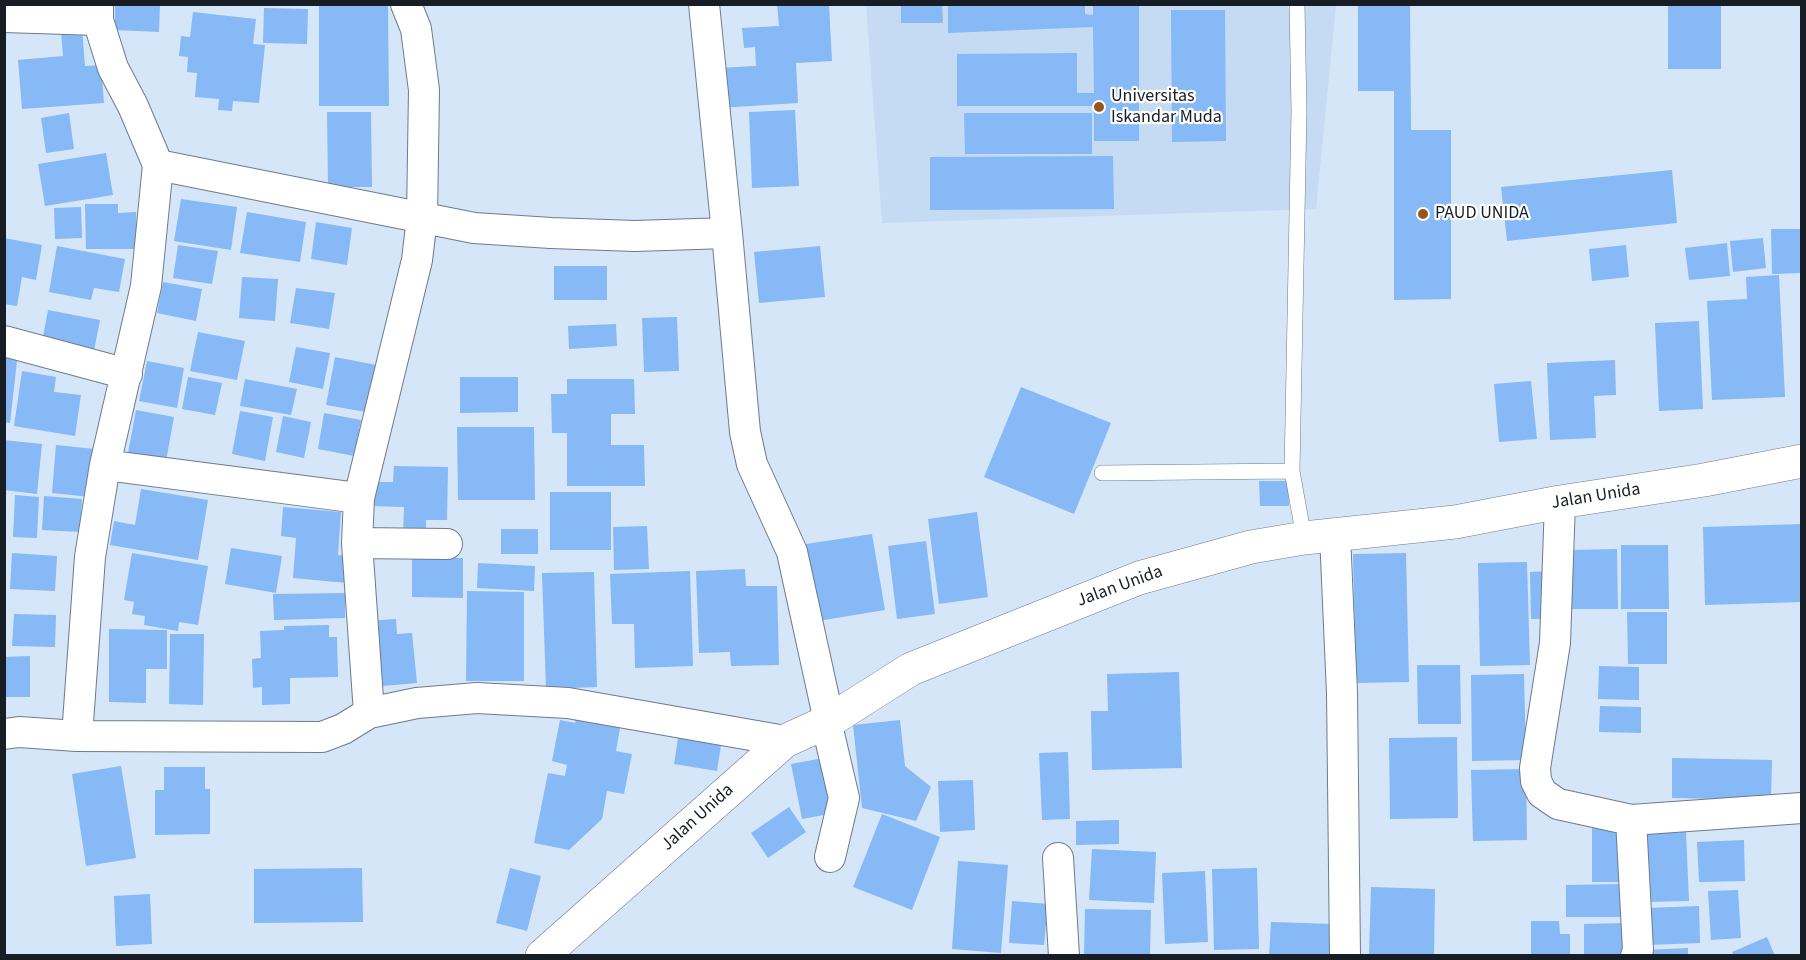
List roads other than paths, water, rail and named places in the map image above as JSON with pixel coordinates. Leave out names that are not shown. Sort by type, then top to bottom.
[{"type":"street","points":[[369,713],[357,543],[359,498],[417,260],[422,218],[424,90],[416,29],[406,4]]},
{"type":"street","points":[[704,4],[747,443],[752,464],[792,552],[844,798],[830,857]]},
{"type":"street","points":[[4,17],[98,12],[113,68],[133,106],[158,165],[146,286],[105,465],[90,557],[77,736]]},
{"type":"street","points":[[158,165],[474,228],[635,236],[728,233]]},
{"type":"street","points":[[4,341],[126,374]]},
{"type":"street","name":"Jalan Unida","points":[[542,956],[785,741],[829,721],[910,669],[1139,578],[1251,547],[1319,536],[1455,522],[1802,461]]},
{"type":"street","points":[[105,465],[359,498]]},
{"type":"street","points":[[1560,502],[1555,643],[1535,768],[1536,781],[1542,793],[1558,804],[1631,820],[1802,808]]},
{"type":"street","points":[[1319,536],[1342,693],[1345,956]]},
{"type":"street","points":[[357,543],[447,544]]},
{"type":"street","points":[[4,734],[19,732],[77,736],[322,737],[343,729],[369,713],[417,703],[477,698],[568,703],[785,741]]},
{"type":"street","points":[[1631,820],[1638,950],[1636,956]]},
{"type":"street","points":[[1058,858],[1064,956]]},
{"type":"lane","points":[[1297,4],[1299,111],[1292,471],[1319,536]]},
{"type":"lane","points":[[1102,473],[1292,471]]},
{"type":"place","name":"Universitas Iskandar Muda","points":[[1099,107]]},
{"type":"place","name":"PAUD UNIDA","points":[[1423,214]]}]
